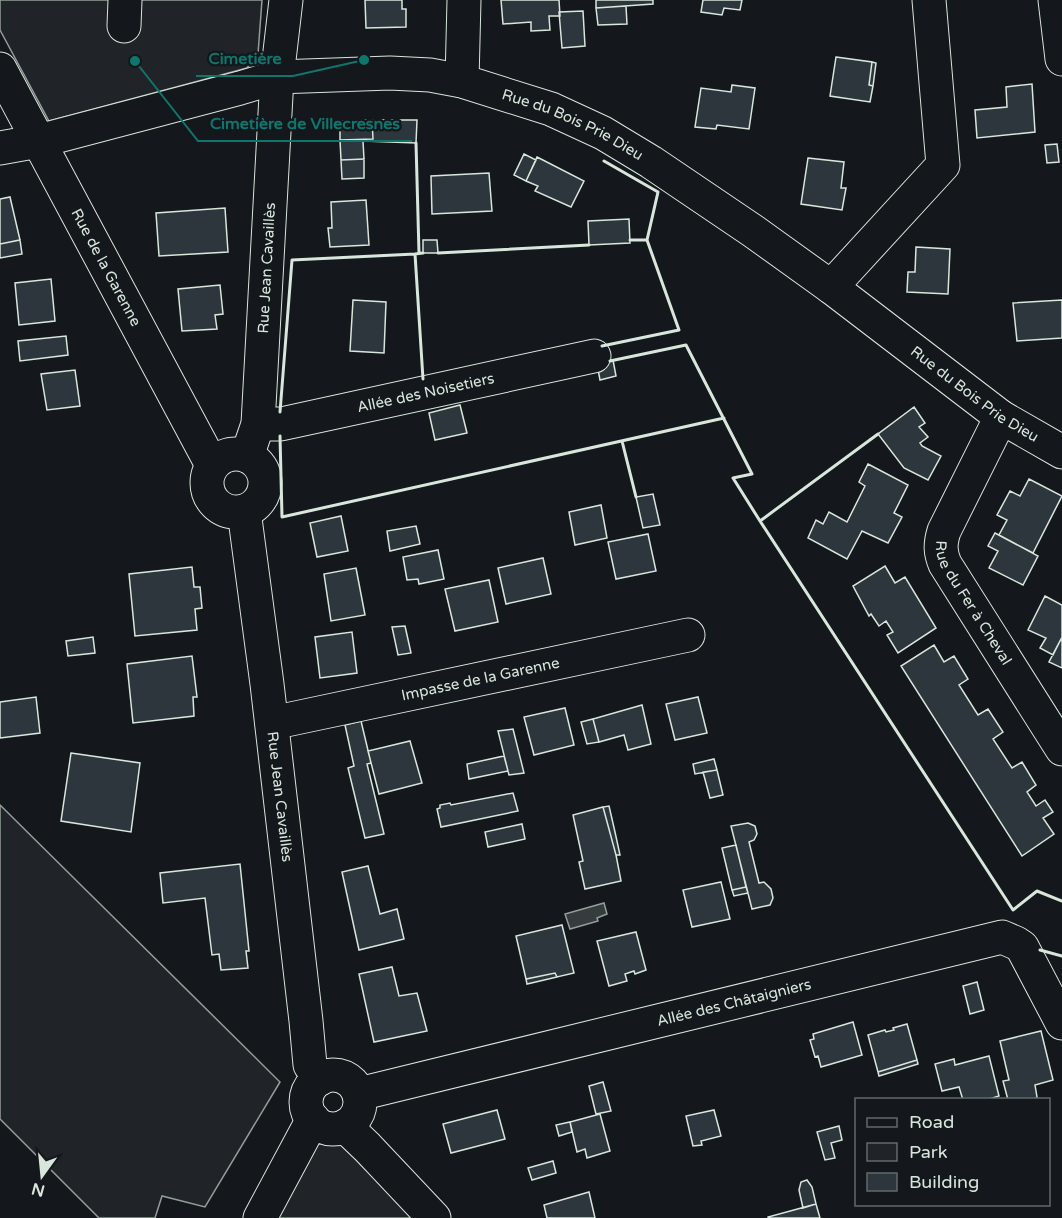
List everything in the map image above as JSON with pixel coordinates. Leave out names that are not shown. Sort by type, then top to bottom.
[{"type":"street","name":"Rue Jean Cavaillès","points":[[247,456],[258,424],[277,77],[286,0]]},
{"type":"street","points":[[462,81],[464,0]]},
{"type":"street","points":[[831,287],[944,165],[929,0]]},
{"type":"street","points":[[1055,0],[1062,59]]},
{"type":"street","name":"Rue de la Garenne","points":[[0,69],[212,465]]},
{"type":"street","name":"Rue du Bois Prie Dieu","points":[[0,148],[39,141],[277,77],[390,73],[430,75],[462,81],[551,109],[603,133],[651,162],[831,287],[1001,417],[1062,452]]},
{"type":"street","name":"Allée des Noisetiers","points":[[258,424],[281,424],[594,356]]},
{"type":"street","name":"Rue du Fer à Cheval","points":[[1001,417],[944,531],[940,553],[1062,749]]},
{"type":"street","points":[[237,454],[247,456],[256,461],[262,469],[265,488],[262,498],[256,505],[244,511],[228,512],[219,508],[212,501],[206,483],[208,474],[212,465],[219,459],[237,454]]},
{"type":"street","name":"Rue Jean Cavaillès","points":[[244,511],[272,723],[310,1065],[320,1079]]},
{"type":"street","name":"Impasse de la Garenne","points":[[272,723],[688,635]]},
{"type":"street","name":"Allée des Châtaigniers","points":[[359,1094],[1002,937],[1022,947],[1062,1023]]},
{"type":"street","points":[[327,1076],[343,1077],[350,1081],[359,1094],[358,1112],[353,1120],[337,1128],[319,1125],[313,1119],[306,1102],[313,1084],[327,1076]]},
{"type":"street","points":[[260,1218],[313,1119]]},
{"type":"street","points":[[345,1126],[368,1147],[434,1218]]},
{"type":"green space","points":[[0,0],[262,0],[258,54],[247,68],[49,121],[0,30]]},
{"type":"green space","points":[[0,805],[280,1082],[205,1207],[162,1196],[155,1218],[99,1218],[0,1119]]},
{"type":"green space","points":[[339,1143],[415,1218],[275,1218],[318,1144]]},
{"type":"shaded area","points":[[604,903],[607,914],[597,918],[598,921],[570,929],[565,914]]},
{"type":"building","points":[[365,0],[402,0],[402,9],[406,9],[406,27],[366,28]]},
{"type":"building","points":[[501,0],[559,0],[560,16],[549,16],[550,30],[531,31],[531,22],[503,24]]},
{"type":"building","points":[[596,0],[653,0],[653,4],[596,8]]},
{"type":"building","points":[[703,0],[742,0],[740,10],[724,8],[722,15],[701,12]]},
{"type":"building","points":[[626,6],[627,24],[598,25],[596,8]]},
{"type":"building","points":[[583,11],[585,46],[562,48],[559,12]]},
{"type":"building","points":[[836,57],[872,62],[869,85],[873,86],[870,102],[830,96]]},
{"type":"building","points":[[872,62],[876,63],[873,86],[869,85]]},
{"type":"building","points":[[1032,84],[1035,132],[977,138],[975,110],[1007,107],[1006,87]]},
{"type":"building","points":[[732,85],[755,88],[749,129],[717,125],[716,129],[695,127],[701,88],[731,92]]},
{"type":"building","points":[[372,120],[373,139],[340,140],[340,121]]},
{"type":"building","points":[[372,120],[417,120],[416,143],[363,141],[364,159],[341,160],[340,140],[373,139]]},
{"type":"building","points":[[1057,144],[1059,162],[1047,163],[1045,145]]},
{"type":"building","points":[[524,154],[536,160],[526,181],[514,175]]},
{"type":"building","points":[[537,157],[584,181],[571,207],[535,191],[538,186],[526,181]]},
{"type":"building","points":[[808,158],[844,162],[841,188],[846,188],[842,210],[801,204]]},
{"type":"building","points":[[364,159],[364,178],[342,179],[341,160]]},
{"type":"building","points":[[489,173],[492,211],[432,214],[431,176]]},
{"type":"building","points":[[10,197],[20,240],[0,244],[0,199]]},
{"type":"building","points":[[366,200],[369,245],[330,247],[328,228],[332,228],[331,202]]},
{"type":"building","points":[[225,208],[228,252],[159,256],[156,213]]},
{"type":"building","points":[[629,219],[630,243],[589,245],[588,221]]},
{"type":"building","points":[[20,240],[22,254],[0,258],[0,244]]},
{"type":"building","points":[[423,240],[437,240],[438,253],[423,253]]},
{"type":"building","points":[[916,247],[950,249],[948,294],[907,292],[908,272],[915,272]]},
{"type":"building","points":[[51,279],[55,321],[19,325],[15,283]]},
{"type":"building","points":[[220,285],[223,314],[215,315],[217,329],[182,331],[178,289]]},
{"type":"building","points":[[353,300],[386,302],[384,353],[350,351]]},
{"type":"building","points":[[1062,300],[1062,338],[1017,341],[1013,303]]},
{"type":"building","points":[[66,336],[68,355],[20,361],[18,341]]},
{"type":"building","points":[[613,360],[616,376],[600,380],[597,364]]},
{"type":"building","points":[[75,370],[80,406],[47,410],[41,374]]},
{"type":"building","points":[[460,405],[467,433],[435,440],[429,413]]},
{"type":"building","points":[[914,407],[925,423],[919,427],[928,437],[920,443],[941,456],[928,480],[904,468],[878,434]]},
{"type":"building","points":[[868,464],[908,485],[894,513],[902,517],[888,543],[862,531],[847,559],[808,538],[816,520],[823,524],[829,512],[847,522],[865,486],[859,482]]},
{"type":"building","points":[[1029,479],[1062,496],[1033,553],[999,535],[1007,520],[997,515],[1010,491],[1020,496]]},
{"type":"building","points":[[653,494],[660,525],[643,528],[636,497]]},
{"type":"building","points":[[601,505],[607,538],[575,545],[569,512]]},
{"type":"building","points":[[341,516],[348,551],[317,557],[310,523]]},
{"type":"building","points":[[416,526],[420,544],[390,551],[387,531]]},
{"type":"building","points":[[995,533],[1038,556],[1023,585],[989,568],[998,551],[988,546]]},
{"type":"building","points":[[648,534],[656,571],[616,579],[608,542]]},
{"type":"building","points":[[438,550],[444,579],[419,584],[418,579],[407,580],[403,557]]},
{"type":"building","points":[[543,558],[551,594],[506,604],[498,568]]},
{"type":"building","points":[[885,566],[895,583],[905,577],[936,628],[898,653],[887,635],[893,632],[886,621],[879,626],[871,614],[869,616],[853,586]]},
{"type":"building","points":[[192,567],[194,587],[200,587],[202,608],[195,609],[197,630],[135,636],[129,574]]},
{"type":"building","points":[[356,568],[365,615],[331,621],[324,574]]},
{"type":"building","points":[[489,580],[498,622],[455,631],[445,589]]},
{"type":"building","points":[[1045,596],[1062,605],[1062,637],[1053,655],[1040,648],[1046,638],[1028,630]]},
{"type":"building","points":[[405,626],[411,653],[398,655],[392,627]]},
{"type":"building","points":[[352,632],[357,673],[320,678],[315,637]]},
{"type":"building","points":[[93,637],[95,653],[68,656],[66,641]]},
{"type":"building","points":[[1062,637],[1062,668],[1049,662]]},
{"type":"building","points":[[934,645],[944,662],[954,656],[968,679],[959,685],[978,715],[988,709],[1003,732],[993,739],[1012,768],[1022,762],[1036,785],[1027,792],[1036,806],[1045,800],[1053,812],[1043,818],[1054,834],[1022,856],[901,666]]},
{"type":"building","points":[[192,656],[197,697],[193,697],[194,716],[133,723],[127,664]]},
{"type":"building","points":[[36,697],[40,733],[0,738],[0,702]]},
{"type":"building","points":[[698,697],[707,733],[675,740],[666,704]]},
{"type":"building","points":[[642,705],[651,744],[628,750],[624,735],[599,742],[593,719]]},
{"type":"building","points":[[565,708],[574,745],[534,755],[524,717]]},
{"type":"building","points":[[593,719],[599,742],[587,744],[581,722]]},
{"type":"building","points":[[361,721],[371,763],[367,764],[384,834],[365,838],[348,768],[354,766],[345,725]]},
{"type":"building","points":[[513,729],[524,773],[509,775],[498,731]]},
{"type":"building","points":[[410,741],[422,783],[379,794],[368,751]]},
{"type":"building","points":[[71,753],[140,763],[131,832],[61,821]]},
{"type":"building","points":[[504,756],[508,771],[469,779],[467,764]]},
{"type":"building","points":[[714,759],[717,770],[695,774],[693,764]]},
{"type":"building","points":[[717,770],[723,795],[710,798],[703,772]]},
{"type":"building","points":[[513,793],[518,811],[441,827],[437,809],[440,805]]},
{"type":"building","points":[[609,806],[620,855],[616,855],[603,807]]},
{"type":"building","points":[[603,807],[621,881],[585,889],[579,862],[583,861],[573,815]]},
{"type":"building","points":[[748,823],[755,826],[757,834],[754,840],[749,842],[759,883],[764,882],[771,889],[773,898],[770,905],[752,909],[731,826]]},
{"type":"building","points":[[522,824],[525,839],[488,847],[485,832]]},
{"type":"building","points":[[736,845],[746,887],[732,890],[722,848]]},
{"type":"building","points":[[240,864],[249,951],[246,951],[248,968],[221,970],[219,954],[212,955],[205,898],[163,903],[160,873]]},
{"type":"building","points":[[368,866],[380,914],[397,909],[404,939],[359,950],[342,872]]},
{"type":"building","points":[[721,882],[730,919],[692,927],[683,890]]},
{"type":"building","points":[[746,887],[748,893],[734,896],[732,890]]},
{"type":"building","points":[[562,925],[574,973],[557,977],[555,973],[526,979],[516,936]]},
{"type":"building","points":[[636,932],[646,970],[635,974],[634,971],[625,974],[627,981],[609,986],[597,941]]},
{"type":"building","points":[[392,967],[399,996],[417,993],[427,1031],[374,1042],[359,974]]},
{"type":"building","points":[[555,973],[557,977],[527,984],[526,979]]},
{"type":"building","points":[[977,982],[984,1010],[970,1014],[963,986]]},
{"type":"building","points":[[853,1022],[862,1055],[821,1067],[810,1040],[814,1039],[813,1034]]},
{"type":"building","points":[[907,1024],[917,1060],[878,1072],[868,1035],[894,1030],[893,1028]]},
{"type":"building","points":[[1041,1031],[1053,1080],[1035,1085],[1036,1098],[1007,1098],[1003,1081],[1009,1080],[1000,1041]]},
{"type":"building","points":[[989,1056],[999,1096],[962,1098],[959,1087],[942,1091],[935,1064],[954,1059],[955,1065]]},
{"type":"building","points":[[917,1060],[918,1064],[879,1076],[878,1072]]},
{"type":"building","points":[[603,1082],[611,1111],[596,1114],[589,1086]]},
{"type":"building","points":[[497,1110],[505,1139],[451,1153],[443,1124]]},
{"type":"building","points":[[714,1110],[721,1136],[701,1141],[702,1145],[693,1146],[686,1116]]},
{"type":"building","points":[[600,1114],[610,1151],[587,1158],[585,1149],[577,1152],[570,1122]]},
{"type":"building","points":[[570,1122],[572,1132],[559,1136],[556,1125]]},
{"type":"building","points":[[839,1126],[842,1140],[831,1143],[835,1158],[825,1160],[817,1132]]},
{"type":"building","points":[[553,1161],[556,1173],[532,1180],[528,1168]]},
{"type":"building","points":[[807,1180],[812,1187],[816,1204],[803,1208],[799,1190],[801,1182]]},
{"type":"building","points":[[589,1192],[595,1218],[547,1218],[544,1205]]},
{"type":"building","points":[[816,1204],[820,1218],[768,1218],[768,1217]]},
{"type":"wall","points":[[416,143],[419,253]]},
{"type":"wall","points":[[602,346],[679,330],[647,240],[658,192],[604,161]]},
{"type":"wall","points":[[630,240],[647,240]]},
{"type":"wall","points":[[438,253],[589,245]]},
{"type":"wall","points":[[423,253],[415,254],[423,379]]},
{"type":"wall","points":[[280,412],[292,260],[415,254]]},
{"type":"wall","points":[[610,361],[686,345],[752,474],[733,478],[760,521]]},
{"type":"wall","points":[[280,436],[282,517],[724,418]]},
{"type":"wall","points":[[878,434],[760,521],[1013,910],[1037,891],[1062,901]]},
{"type":"wall","points":[[622,441],[636,497]]},
{"type":"wall","points":[[1040,950],[1062,956]]},
{"type":"place","name":"Cimetière","points":[[364,60]]},
{"type":"place","name":"Cimetière de Villecresnes","points":[[135,61]]}]
